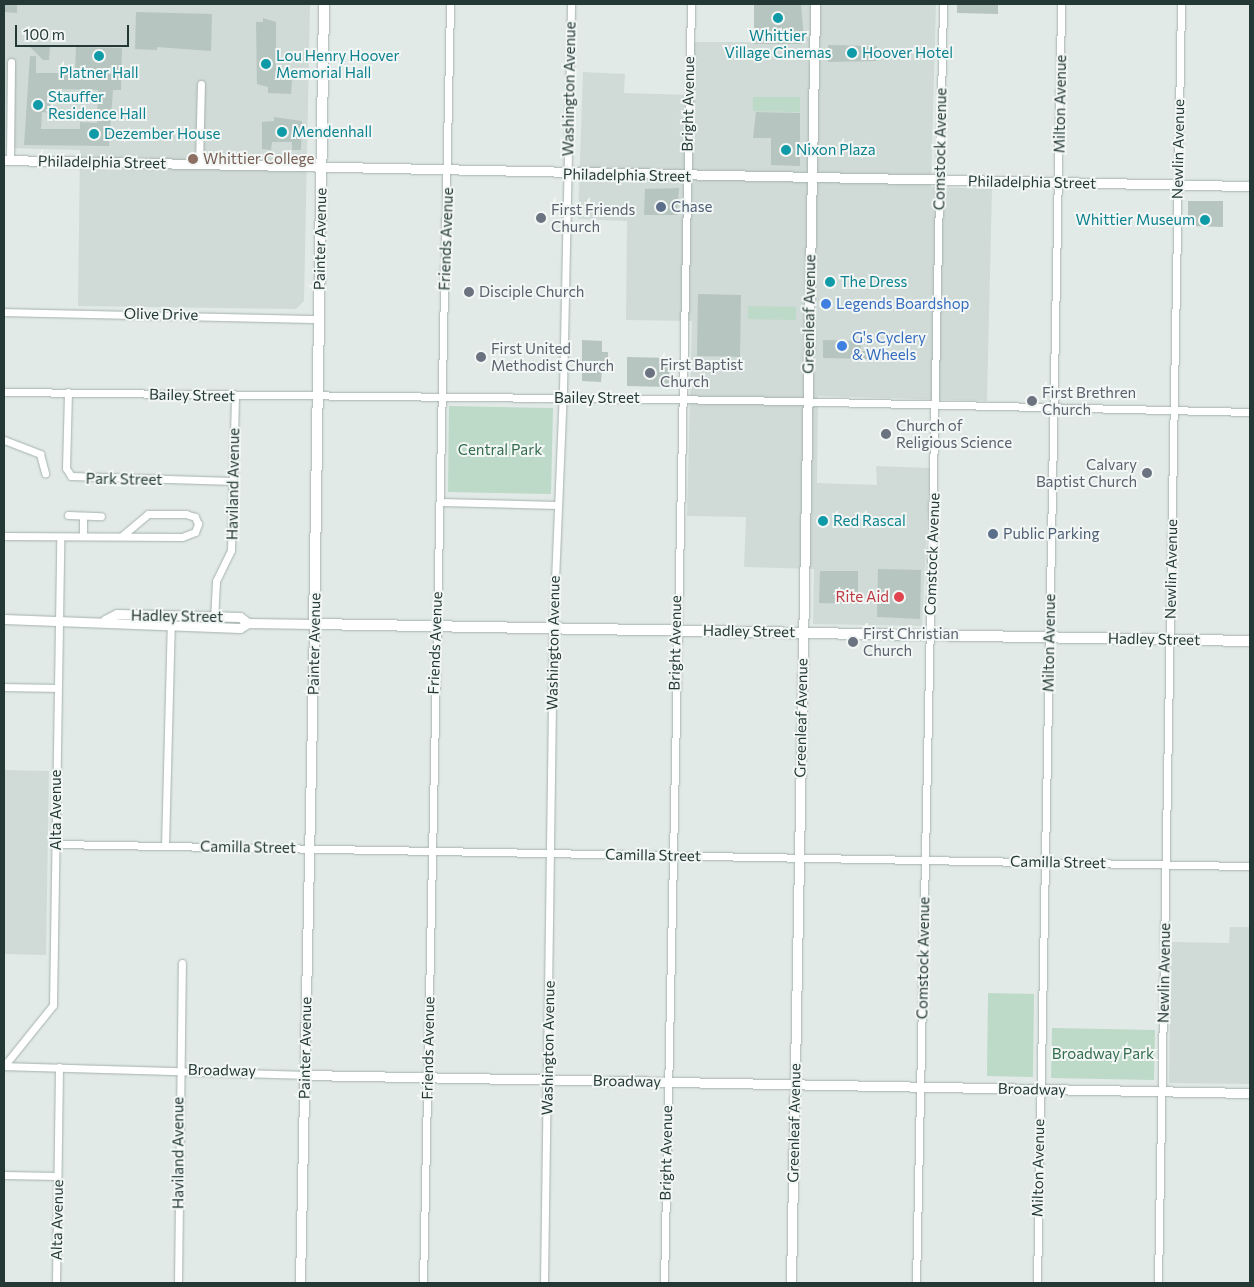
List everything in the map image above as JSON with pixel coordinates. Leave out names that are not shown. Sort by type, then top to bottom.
[{"type":"main road","name":"Painter Avenue","points":[[314,624],[324,4]]},
{"type":"main road","name":"Hadley Street","points":[[314,624],[435,624],[553,628],[1250,641]]},
{"type":"street","name":"Friends Avenue","points":[[423,1283],[435,624],[440,502],[450,4]]},
{"type":"street","name":"Washington Avenue","points":[[544,1283],[553,628],[568,173],[571,4]]},
{"type":"street","name":"Bright Avenue","points":[[664,1283],[675,630],[683,400],[690,4]]},
{"type":"street","name":"Greenleaf Avenue","points":[[792,1283],[815,4]]},
{"type":"street","name":"Comstock Avenue","points":[[916,1283],[943,4]]},
{"type":"street","name":"Milton Avenue","points":[[1037,1283],[1039,1089],[1059,183],[1061,4]]},
{"type":"street","name":"Newlin Avenue","points":[[1158,1283],[1181,4]]},
{"type":"street","points":[[7,160],[11,62]]},
{"type":"street","points":[[200,164],[201,84]]},
{"type":"street","name":"Philadelphia Street","points":[[7,160],[200,164],[322,169],[1250,186]]},
{"type":"street","name":"Olive Drive","points":[[4,312],[319,319]]},
{"type":"street","name":"Bailey Street","points":[[4,392],[235,397],[318,395],[807,401],[1250,412]]},
{"type":"street","name":"Park Street","points":[[68,392],[66,468],[71,476],[233,481]]},
{"type":"street","name":"Haviland Avenue","points":[[214,627],[216,581],[231,550],[235,397]]},
{"type":"street","points":[[4,440],[40,454],[45,473]]},
{"type":"street","points":[[440,502],[556,505]]},
{"type":"street","points":[[4,536],[182,537],[195,532],[198,524],[195,517],[186,514],[148,514],[123,536]]},
{"type":"street","points":[[68,515],[101,516]]},
{"type":"street","points":[[83,516],[83,535]]},
{"type":"street","name":"Alta Avenue","points":[[4,1066],[53,1005],[60,537]]},
{"type":"street","name":"Hadley Street","points":[[104,620],[117,614],[214,616],[240,617],[248,623]]},
{"type":"street","points":[[165,846],[171,616]]},
{"type":"street","name":"Hadley Street","points":[[4,619],[104,620],[116,625],[240,628],[248,623],[314,624]]},
{"type":"street","name":"Painter Avenue","points":[[300,1283],[314,624]]},
{"type":"street","points":[[4,687],[57,688]]},
{"type":"street","name":"Camilla Street","points":[[56,844],[1250,866]]},
{"type":"street","name":"Haviland Avenue","points":[[178,1283],[179,1069],[182,963]]},
{"type":"street","name":"Broadway","points":[[4,1066],[179,1069],[427,1078],[1250,1093]]},
{"type":"street","name":"Alta Avenue","points":[[56,1283],[58,1067]]},
{"type":"street","points":[[4,1175],[58,1176]]},
{"type":"shaded area","name":"Whittier College","points":[[4,4],[310,4],[304,301],[296,309],[78,306],[80,150],[6,148]]},
{"type":"shaded area","points":[[755,4],[936,4],[931,187],[992,189],[987,401],[818,396],[817,483],[877,485],[876,466],[930,468],[922,626],[813,624],[814,569],[744,567],[746,517],[687,516],[692,321],[626,320],[627,221],[578,219],[583,72],[625,74],[624,93],[692,95],[694,42],[754,42]]},
{"type":"shaded area","points":[[4,770],[49,771],[46,955],[4,954]]},
{"type":"shaded area","points":[[1230,927],[1250,927],[1250,1084],[1169,1083],[1171,942],[1229,943]]},
{"type":"green space","points":[[753,97],[800,97],[800,112],[753,111]]},
{"type":"green space","points":[[748,306],[796,307],[796,320],[748,319]]},
{"type":"green space","name":"Central Park","points":[[449,406],[553,408],[551,494],[448,492]]},
{"type":"green space","name":"Broadway Park","points":[[988,993],[1034,994],[1033,1077],[987,1076]]},
{"type":"green space","name":"Broadway Park","points":[[1052,1028],[1155,1030],[1154,1080],[1051,1078]]},
{"type":"building","points":[[4,4],[17,4],[17,13],[4,12]]},
{"type":"building","name":"Whittier Village Cinemas","points":[[754,4],[801,4],[804,40],[801,44],[754,44]]},
{"type":"building","points":[[957,4],[998,4],[998,14],[957,13]]},
{"type":"building","points":[[136,12],[212,14],[211,51],[157,47],[157,50],[135,49]]},
{"type":"building","name":"Lou Henry Hoover Memorial Hall","points":[[263,18],[276,22],[276,79],[292,80],[291,94],[268,93],[268,87],[257,84],[256,22],[263,22]]},
{"type":"building","name":"Hoover Hotel","points":[[828,45],[877,46],[876,61],[828,62]]},
{"type":"building","points":[[29,46],[50,46],[49,60],[43,60]]},
{"type":"building","points":[[76,47],[122,48],[121,90],[113,90],[109,146],[24,145],[30,56],[36,56],[36,73],[75,73]],"holes":[[[52,89],[98,90],[97,123],[80,122],[80,129],[41,129],[42,112],[51,113]]]},
{"type":"building","name":"Nixon Plaza","points":[[756,112],[800,113],[800,166],[771,165],[771,138],[753,138]]},
{"type":"building","name":"Mendenhall","points":[[274,117],[302,121],[301,150],[292,150],[292,142],[272,142],[271,150],[262,149],[262,122],[274,121]]},
{"type":"building","name":"Chase","points":[[679,188],[677,215],[644,215],[645,189]]},
{"type":"building","name":"Whittier Museum","points":[[1188,201],[1223,201],[1223,227],[1188,226]]},
{"type":"building","points":[[698,294],[741,295],[740,357],[697,356]]},
{"type":"building","points":[[582,340],[602,341],[602,352],[608,352],[608,370],[602,370],[601,382],[582,381]]},
{"type":"building","name":"G's Cyclery & Wheels","points":[[823,340],[861,341],[861,351],[870,351],[870,359],[823,358]]},
{"type":"building","name":"First Baptist Church","points":[[627,357],[670,358],[669,387],[627,386]]},
{"type":"building","name":"Rite Aid","points":[[878,569],[921,570],[920,619],[877,617]]},
{"type":"building","points":[[820,571],[858,571],[858,604],[819,603]]},
{"type":"place","name":"Whittier Village Cinemas","points":[[778,18]]},
{"type":"place","name":"Hoover Hotel","points":[[852,53]]},
{"type":"place","name":"Platner Hall","points":[[99,56]]},
{"type":"place","name":"Lou Henry Hoover Memorial Hall","points":[[266,64]]},
{"type":"place","name":"Stauffer Residence Hall","points":[[38,105]]},
{"type":"place","name":"Mendenhall","points":[[282,132]]},
{"type":"place","name":"Dezember House","points":[[94,134]]},
{"type":"place","name":"Nixon Plaza","points":[[786,150]]},
{"type":"place","name":"Whittier College","points":[[193,159]]},
{"type":"place","name":"Chase","points":[[661,207]]},
{"type":"place","name":"First Friends Church","points":[[541,218]]},
{"type":"place","name":"Whittier Museum","points":[[1205,220]]},
{"type":"place","name":"The Dress","points":[[830,282]]},
{"type":"place","name":"Disciple Church","points":[[469,292]]},
{"type":"place","name":"Legends Boardshop","points":[[826,304]]},
{"type":"place","name":"G's Cyclery & Wheels","points":[[842,346]]},
{"type":"place","name":"First United Methodist Church","points":[[481,357]]},
{"type":"place","name":"First Baptist Church","points":[[650,373]]},
{"type":"place","name":"First Brethren Church","points":[[1032,401]]},
{"type":"place","name":"Church of Religious Science","points":[[886,434]]},
{"type":"place","name":"Calvary Baptist Church","points":[[1147,473]]},
{"type":"place","name":"Red Rascal","points":[[823,521]]},
{"type":"place","name":"Public Parking","points":[[993,534]]},
{"type":"place","name":"Rite Aid","points":[[899,597]]},
{"type":"place","name":"First Christian Church","points":[[853,642]]}]
